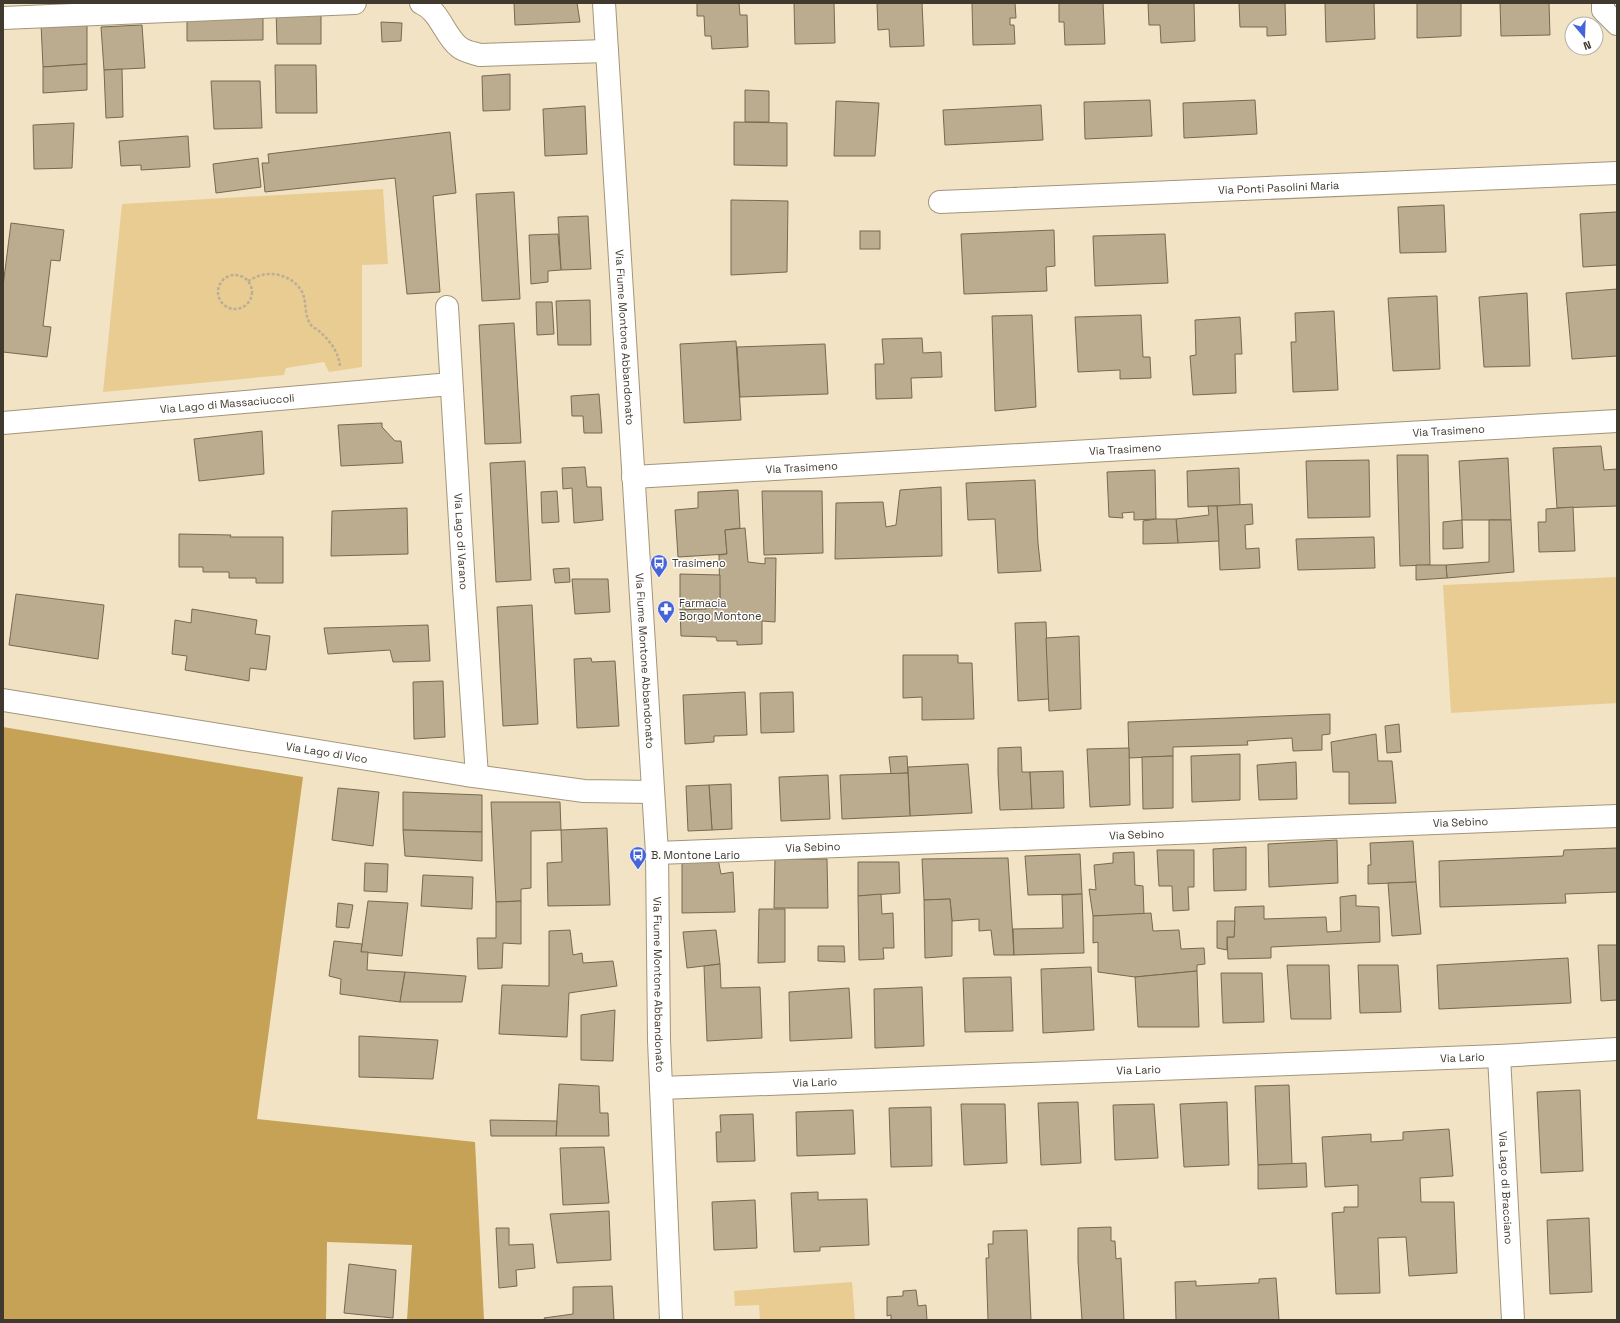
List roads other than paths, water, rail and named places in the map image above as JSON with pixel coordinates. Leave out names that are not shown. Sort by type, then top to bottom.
[{"type":"street","points":[[3,18],[355,3]]},
{"type":"street","points":[[421,3],[427,5],[435,13],[450,38],[460,48],[480,55],[607,52]]},
{"type":"street","name":"Via Fiume Montone Abbandonato","points":[[604,3],[657,853],[659,1040],[671,1320]]},
{"type":"street","points":[[1603,3],[1603,10],[1617,24]]},
{"type":"street","name":"Via Ponti Pasolini Maria","points":[[940,202],[1617,173]]},
{"type":"street","name":"Via Lago di Varano","points":[[447,307],[477,776]]},
{"type":"street","name":"Via Lago di Massaciuccoli","points":[[3,424],[451,384]]},
{"type":"street","name":"Via Trasimeno","points":[[633,477],[1617,421]]},
{"type":"street","name":"Via Lago di Vico","points":[[3,700],[477,776],[584,791],[653,792]]},
{"type":"street","name":"Via Sebino","points":[[657,853],[1617,816]]},
{"type":"street","name":"Via Lario","points":[[661,1088],[1499,1056],[1617,1049]]},
{"type":"street","name":"Via Lago di Bracciano","points":[[1499,1056],[1513,1320]]},
{"type":"place","name":"Trasimeno","points":[[659,578]]},
{"type":"place","name":"Farmacia Borgo Montone","points":[[666,624]]},
{"type":"place","name":"B. Montone Lario","points":[[638,870]]}]
